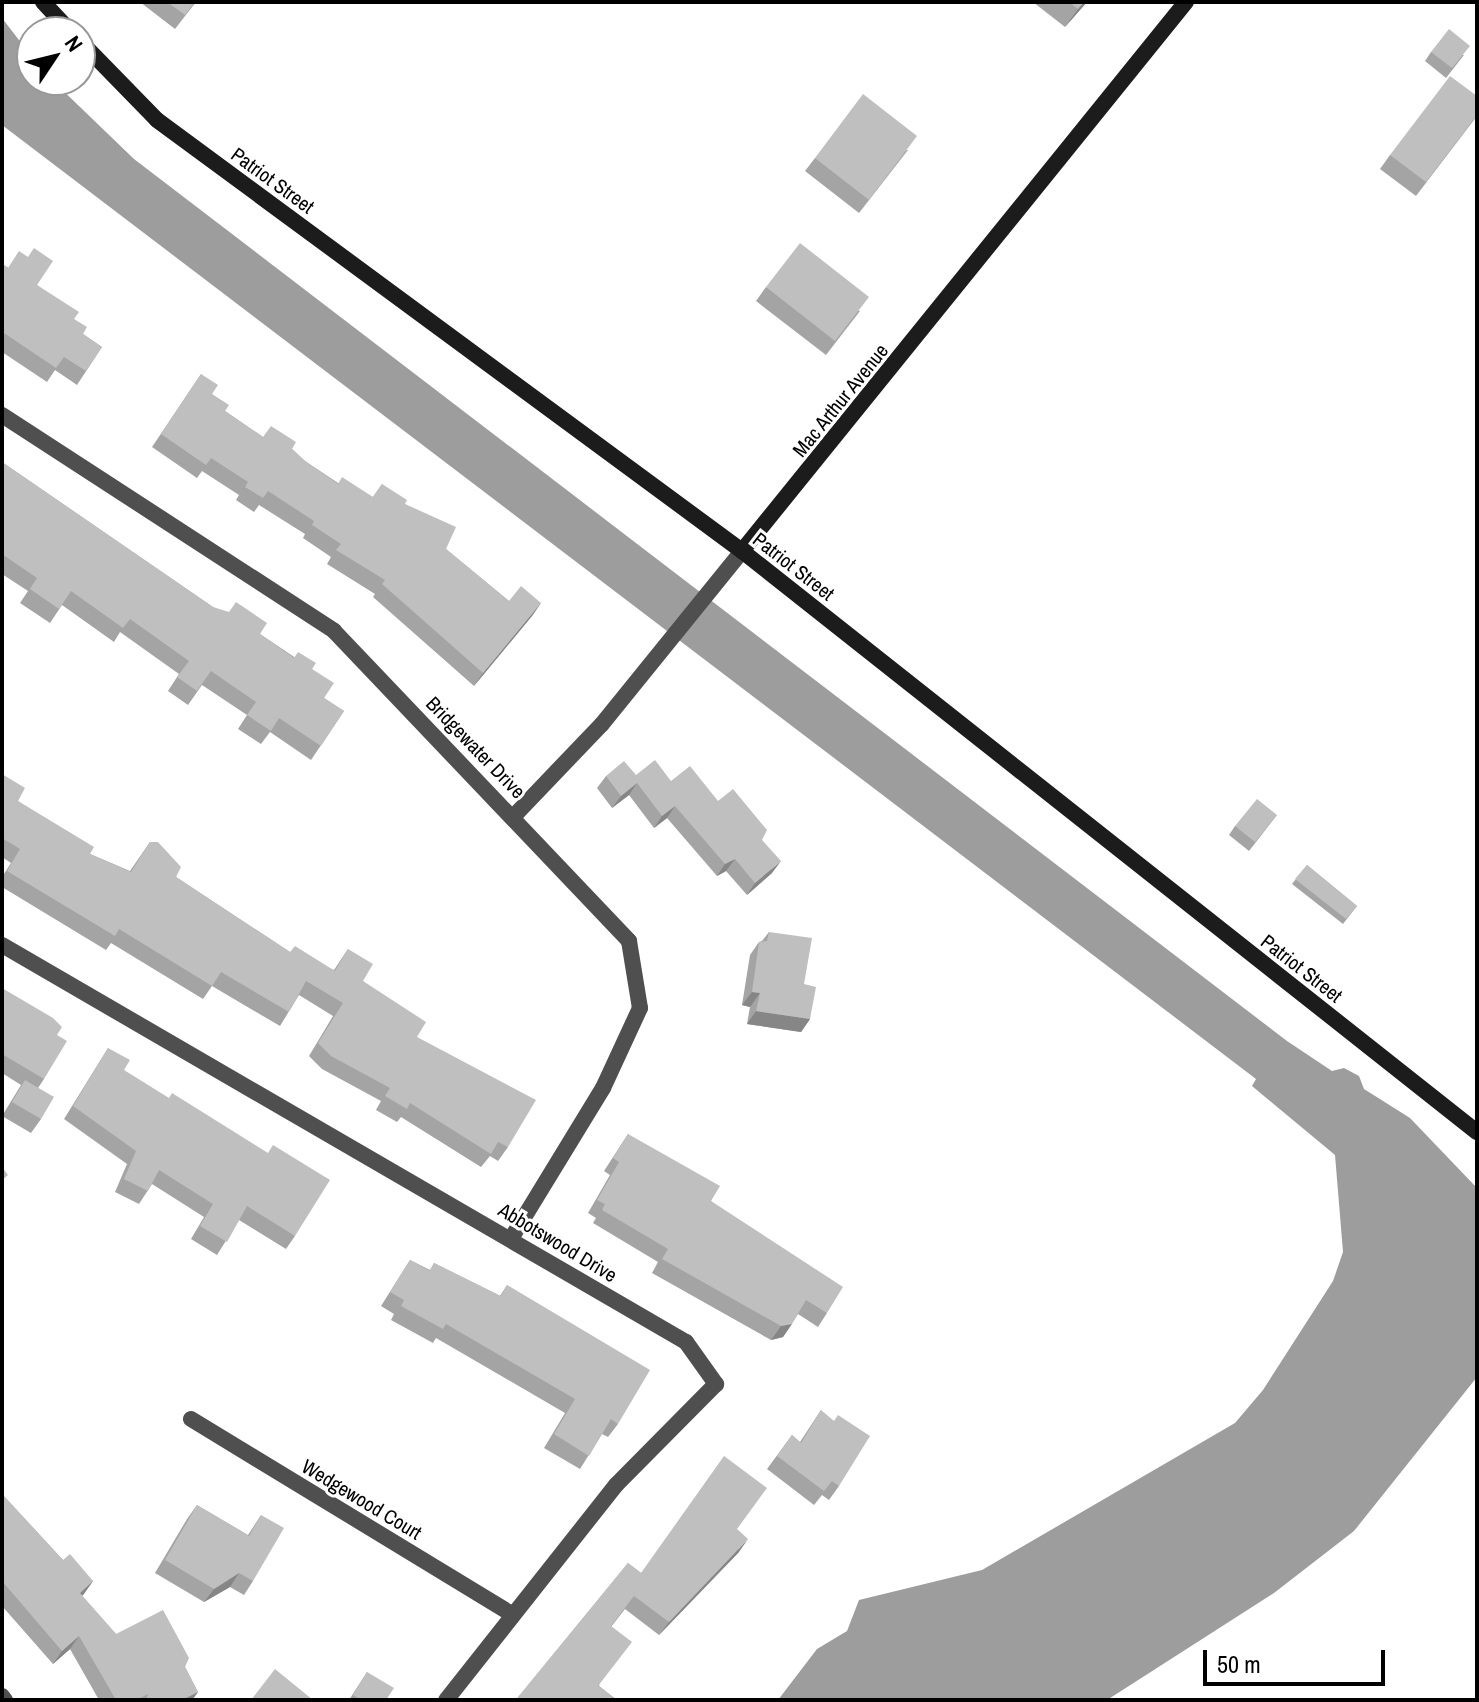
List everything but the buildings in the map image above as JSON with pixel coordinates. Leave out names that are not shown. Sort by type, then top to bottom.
[{"type":"main road","name":"Mac Arthur Avenue","points":[[742,551],[1186,2]]},
{"type":"main road","name":"Patriot Street","points":[[96,57],[157,120],[742,551],[1477,1132]]},
{"type":"street","name":"Bridgewater Drive","points":[[2,415],[334,631],[514,816],[629,941],[640,1008],[603,1088],[512,1237]]},
{"type":"street","name":"Mac Arthur Avenue","points":[[514,816],[662,652],[742,551]]},
{"type":"street","name":"Abbotswood Drive","points":[[2,945],[512,1237],[686,1342],[716,1384],[616,1485],[446,1700]]},
{"type":"street","name":"Wedgewood Court","points":[[191,1419],[512,1614]]},
{"type":"shaded area","points":[[2,18],[16,36],[16,96],[69,96],[134,159],[1287,1041],[1332,1071],[1344,1068],[1359,1076],[1364,1089],[1410,1118],[1477,1188],[1477,1377],[1354,1531],[1274,1593],[1107,1700],[778,1700],[817,1649],[847,1631],[859,1600],[982,1570],[1235,1423],[1263,1390],[1333,1281],[1343,1252],[1335,1155],[1252,1086],[1256,1079],[2,125]]}]
